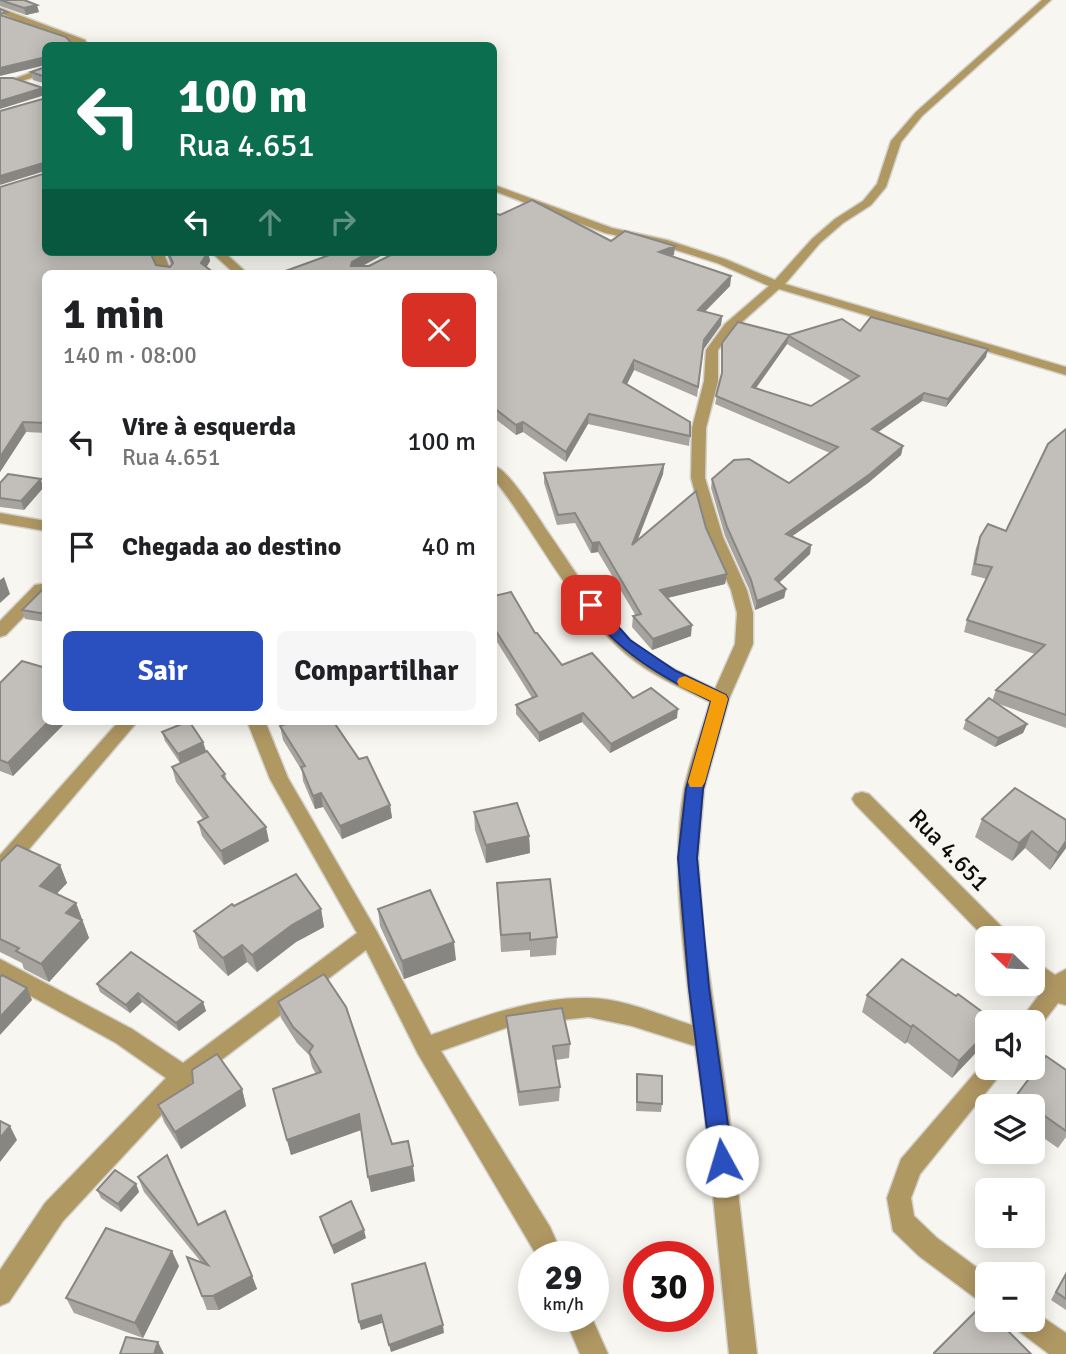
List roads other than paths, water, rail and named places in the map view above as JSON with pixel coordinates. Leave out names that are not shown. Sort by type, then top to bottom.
[{"type":"street","points":[[743,1354],[716,1106],[693,937],[688,858],[694,789],[720,699],[744,644],[745,613],[739,590],[715,537],[698,478],[699,428],[712,381],[712,350],[729,327],[777,285],[816,241],[839,221],[867,203],[882,185],[892,161],[896,141],[919,114],[1047,0]]},
{"type":"street","points":[[0,10],[82,42]]},
{"type":"street","points":[[38,87],[12,80],[42,71]]},
{"type":"street","points":[[497,189],[608,231],[663,242],[721,261],[777,285],[1066,371]]},
{"type":"street","points":[[226,256],[238,270]]},
{"type":"street","points":[[497,474],[512,491],[575,586],[625,643],[671,675],[720,699]]},
{"type":"street","points":[[0,518],[42,526]]},
{"type":"street","points":[[0,631],[41,589]]},
{"type":"street","points":[[0,869],[126,725]]},
{"type":"street","points":[[258,725],[279,779],[369,936],[426,1047],[543,1241]]},
{"type":"street","name":"Rua 4.651","points":[[862,799],[987,926]]},
{"type":"street","points":[[0,1293],[54,1212],[183,1076],[369,936]]},
{"type":"street","points":[[0,968],[124,1036],[183,1076]]},
{"type":"street","points":[[1042,1010],[1063,989],[1045,977]]},
{"type":"street","points":[[426,1047],[514,1015],[589,1007],[632,1016],[705,1039]]},
{"type":"street","points":[[975,1282],[928,1247],[902,1222],[899,1198],[910,1167],[982,1080]]},
{"type":"street","points":[[584,1332],[594,1354]]},
{"type":"street","points":[[1041,1332],[1066,1350]]}]
